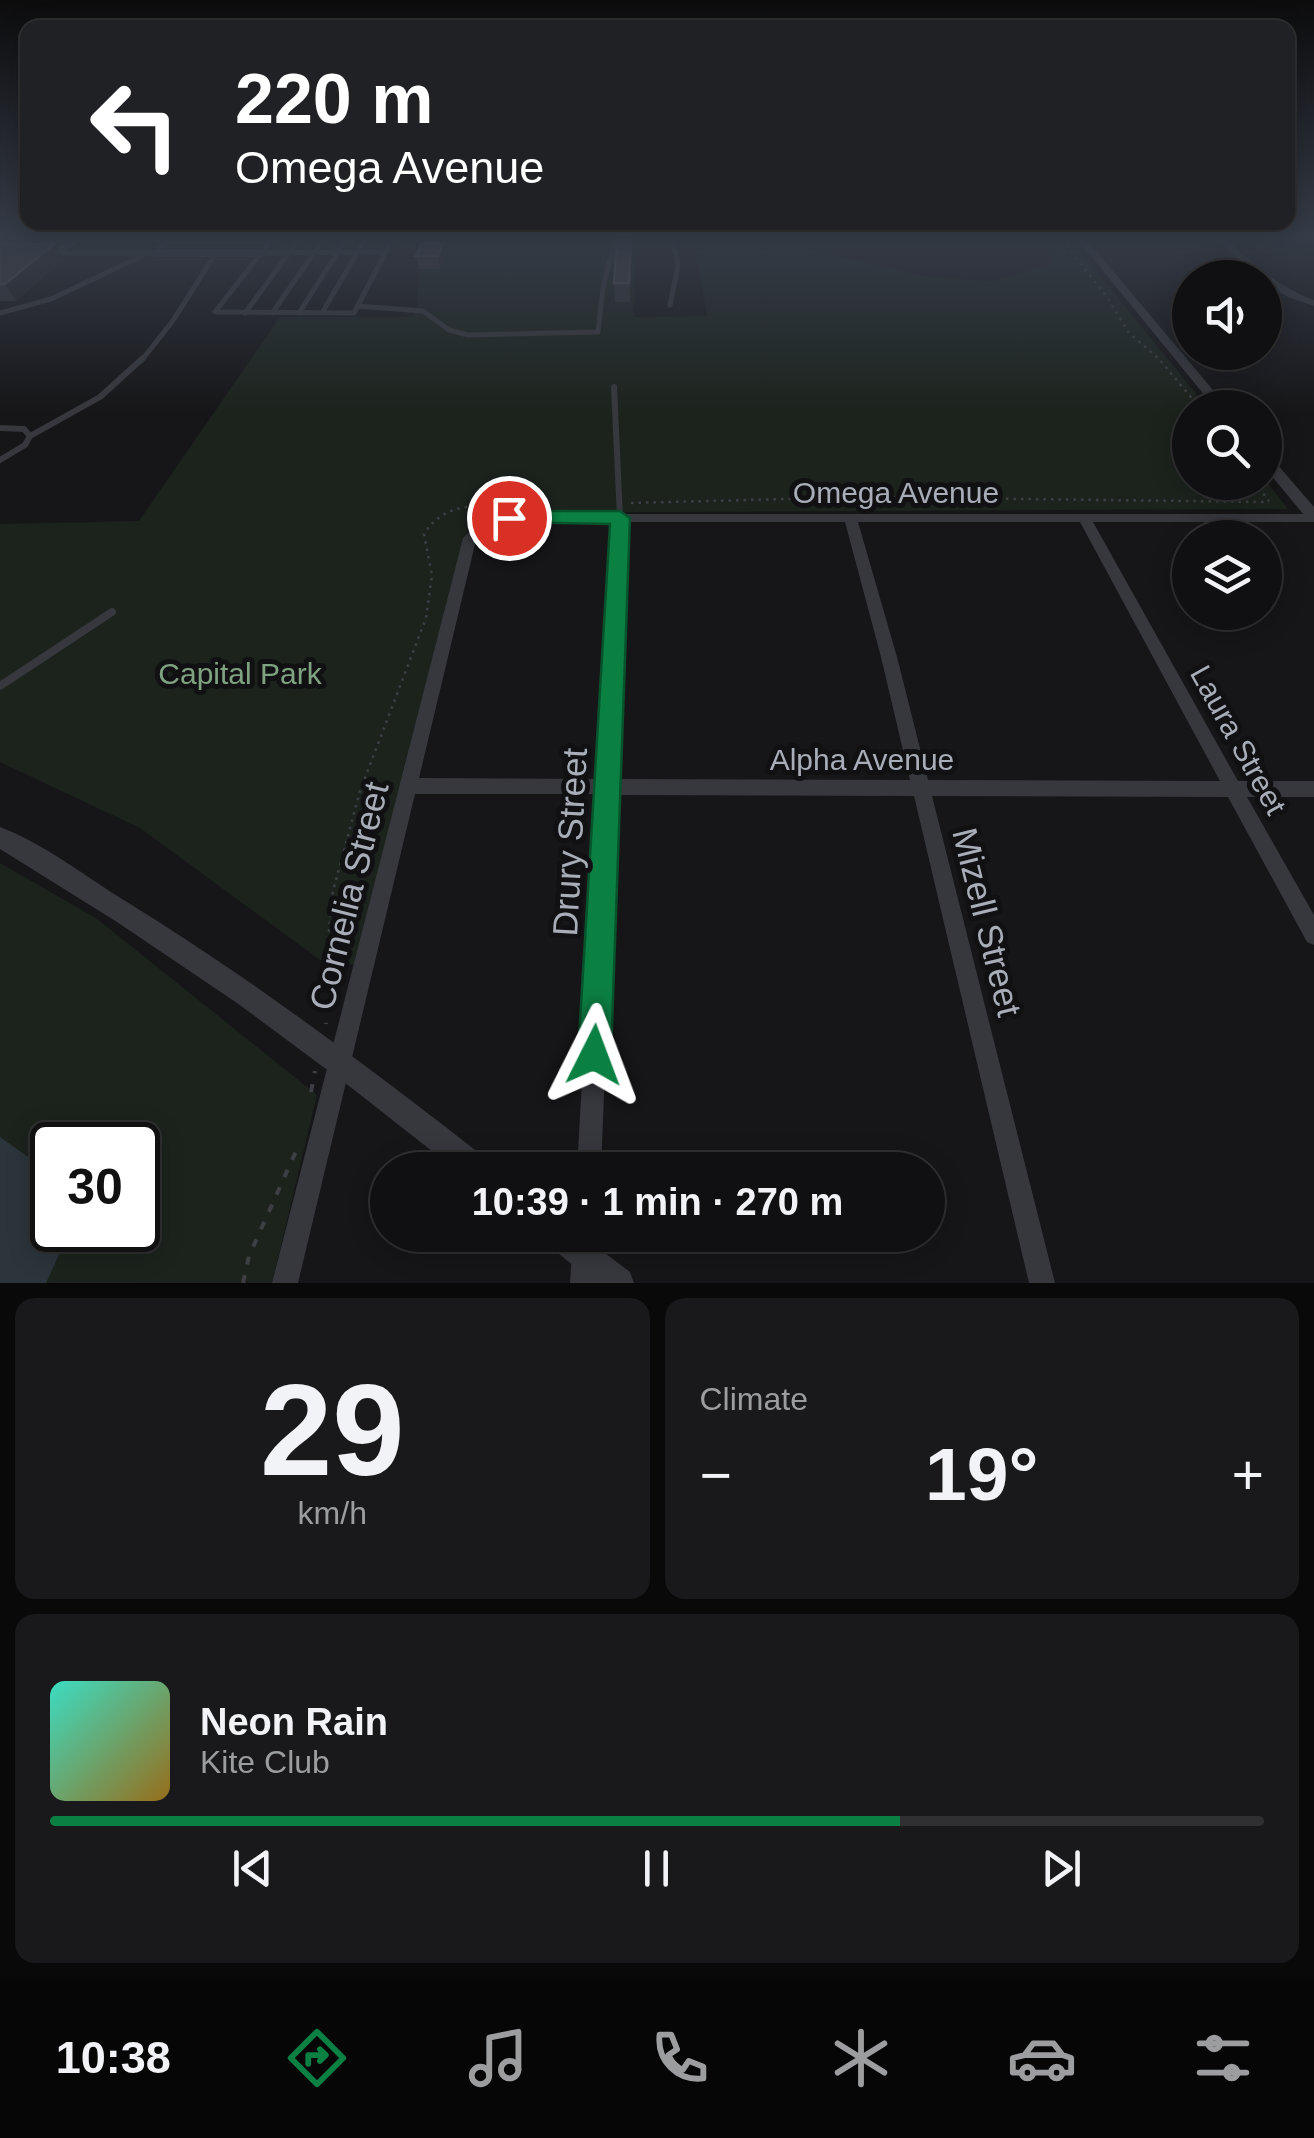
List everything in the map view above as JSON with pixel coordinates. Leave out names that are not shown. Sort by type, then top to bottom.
[{"type":"street","points":[[1127,294],[1207,390]]},
{"type":"street","points":[[1282,479],[1314,518]]},
{"type":"street","name":"Omega Avenue","points":[[480,527],[498,518],[1314,518]]},
{"type":"street","name":"Drury Street","points":[[589,1152],[620,518]]},
{"type":"street","name":"Mizell Street","points":[[850,518],[1042,1283]]},
{"type":"street","name":"Laura Street","points":[[1085,519],[1314,935]]},
{"type":"street","name":"Cornelia Street","points":[[285,1283],[470,538],[480,527]]},
{"type":"street","name":"Alpha Avenue","points":[[409,786],[1314,788]]},
{"type":"street","points":[[0,837],[166,937],[342,1060],[456,1152]]},
{"type":"street","points":[[584,1258],[620,1283]]},
{"type":"lane","points":[[0,314],[62,294]]},
{"type":"lane","points":[[0,460],[25,445],[30,436],[66,422],[124,380],[160,340],[189,294]]},
{"type":"lane","points":[[229,294],[215,312],[354,313],[364,294]]},
{"type":"lane","points":[[245,312],[258,294]]},
{"type":"lane","points":[[273,313],[286,294]]},
{"type":"lane","points":[[299,313],[311,294]]},
{"type":"lane","points":[[322,313],[333,294]]},
{"type":"lane","points":[[358,306],[423,312],[450,330],[468,335],[587,335],[598,332],[605,294]]},
{"type":"lane","points":[[670,305],[672,294]]},
{"type":"lane","points":[[614,388],[620,518]]},
{"type":"lane","points":[[0,428],[24,428],[30,436]]},
{"type":"lane","points":[[0,686],[112,612]]},
{"type":"path","points":[[1101,294],[1129,332],[1185,390]]},
{"type":"green space","name":"Capital Park","points":[[418,294],[634,294],[634,317],[707,316],[703,294],[1115,294],[1172,364],[1172,370],[1177,370],[1193,390],[1172,390],[1172,500],[1281,500],[1288,509],[481,513],[469,526],[354,965],[320,960],[140,828],[0,762],[0,524],[139,521],[280,317],[412,317]]},
{"type":"green space","points":[[0,863],[96,918],[317,1095],[272,1283],[0,1283]]},
{"type":"shaded area","points":[[0,1137],[30,1158],[30,1252],[60,1252],[46,1283],[0,1283]]},
{"type":"route","points":[[509,518],[620,518],[594,1055]]}]
